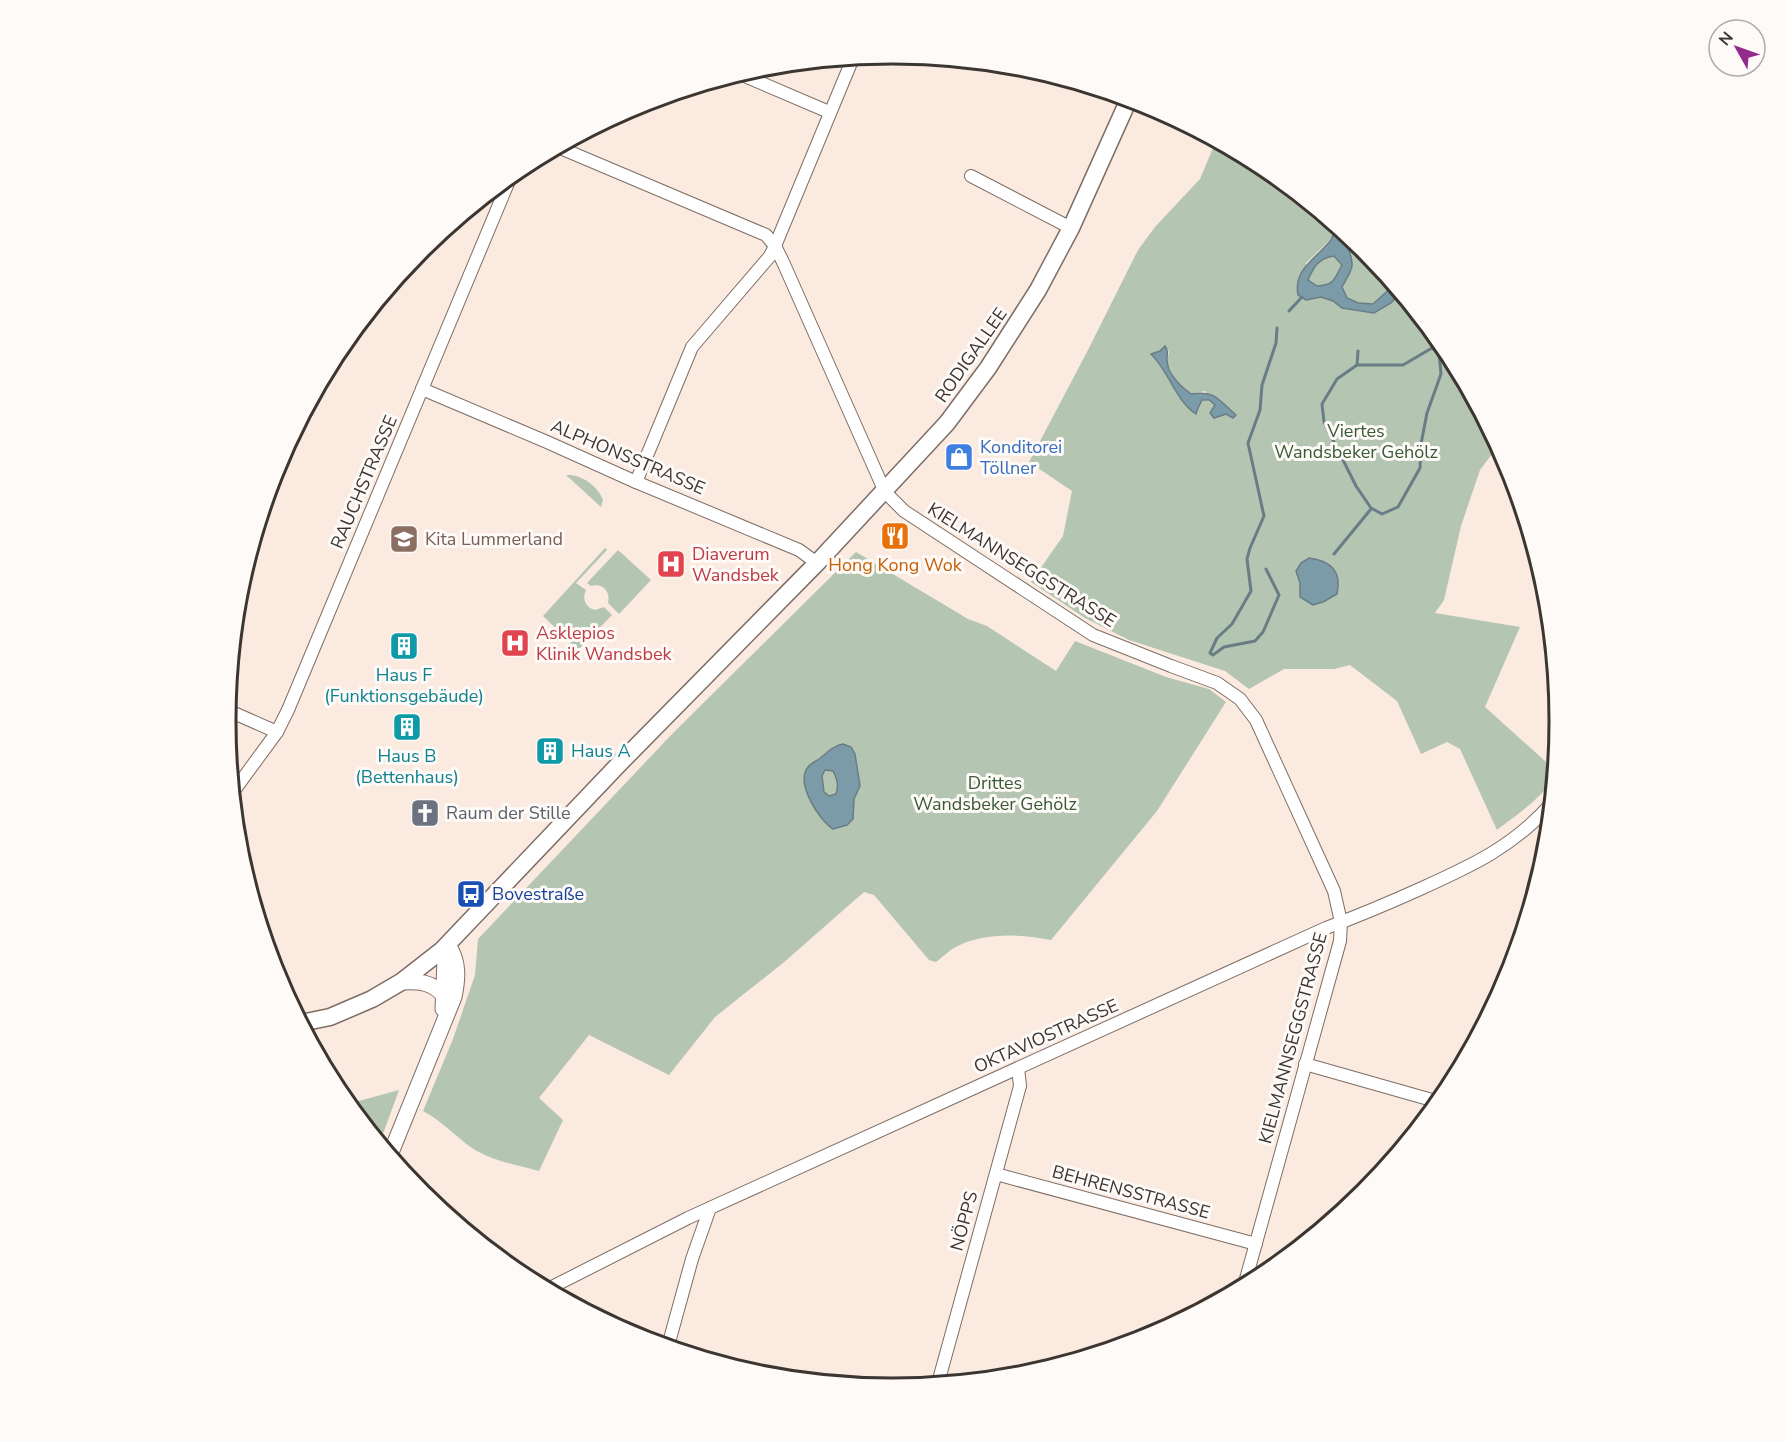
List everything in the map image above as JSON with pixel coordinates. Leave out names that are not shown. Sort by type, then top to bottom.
[{"type":"main road","name":"RODIGALLEE","points":[[448,945],[612,771],[885,492],[947,423],[988,368],[1038,290],[1071,228],[1125,107]]},
{"type":"main road","points":[[309,1021],[349,1010],[401,982],[448,945]]},
{"type":"street","points":[[636,482],[692,347],[770,256],[850,66]]},
{"type":"street","points":[[753,80],[830,112]]},
{"type":"street","name":"KIELMANNSEGGSTRASSE","points":[[567,151],[766,235],[775,246],[885,492],[904,511],[1093,635],[1217,682],[1240,699],[1256,720],[1334,891],[1341,922],[1340,941],[1248,1273]]},
{"type":"street","points":[[971,176],[1071,228]]},
{"type":"street","name":"RAUCHSTRASSE","points":[[239,782],[277,732],[288,710],[504,192]]},
{"type":"street","name":"ALPHONSSTRASSE","points":[[422,389],[799,550],[817,563]]},
{"type":"street","points":[[236,714],[277,732]]},
{"type":"street","name":"OKTAVIOSTRASSE","points":[[556,1285],[710,1208],[1482,860],[1518,837],[1542,813]]},
{"type":"street","points":[[440,1027],[448,945]]},
{"type":"street","points":[[393,1147],[454,997],[458,975],[456,961],[448,945]]},
{"type":"street","points":[[401,982],[426,983],[436,987],[444,996]]},
{"type":"street","points":[[1305,1064],[1429,1099]]},
{"type":"street","name":"NÖPPS","points":[[940,1376],[1020,1086],[1018,1068]]},
{"type":"street","name":"BEHRENSSTRASSE","points":[[996,1174],[1256,1244]]},
{"type":"street","points":[[670,1339],[692,1259],[710,1208]]},
{"type":"green space","name":"Viertes Wandsbeker Gehölz","points":[[1213,148],[1221,152],[1292,200],[1333,234],[1306,263],[1306,300],[1321,297],[1333,301],[1342,308],[1374,313],[1395,299],[1438,356],[1461,393],[1492,454],[1480,470],[1461,526],[1444,600],[1435,613],[1520,627],[1485,707],[1548,764],[1545,789],[1497,830],[1460,749],[1447,742],[1421,754],[1397,701],[1350,665],[1334,669],[1284,669],[1249,689],[1225,671],[1129,640],[1085,618],[1031,582],[1063,536],[1072,491],[1029,462],[1138,250],[1155,227],[1200,179]],"holes":[[[1165,346],[1169,352],[1167,362],[1177,385],[1191,394],[1205,391],[1226,414],[1220,416],[1209,401],[1202,400],[1198,408],[1179,395],[1160,362],[1152,354]]]},
{"type":"green space","points":[[1348,249],[1388,291],[1373,305],[1358,303],[1347,298],[1342,287],[1351,270],[1352,260]]},
{"type":"green space","points":[[1334,256],[1342,265],[1330,283],[1316,286],[1308,280],[1318,264]]},
{"type":"green space","points":[[566,475],[577,476],[593,485],[603,500],[601,507]]},
{"type":"green space","points":[[605,548],[607,550],[576,583],[586,590],[584,599],[589,607],[595,610],[604,607],[612,615],[577,651],[543,616]]},
{"type":"green space","points":[[618,550],[651,580],[619,614],[608,603],[609,599],[605,589],[587,583]]},
{"type":"green space","name":"Drittes Wandsbeker Gehölz","points":[[856,552],[968,619],[987,626],[1056,671],[1075,641],[1166,677],[1209,689],[1226,702],[1157,811],[1051,940],[1027,936],[977,939],[954,948],[936,962],[929,960],[874,895],[864,892],[783,963],[715,1017],[669,1075],[589,1035],[539,1098],[563,1120],[539,1171],[488,1156],[472,1148],[423,1111],[453,1039],[475,975],[478,939],[674,732]],"holes":[[[843,744],[860,786],[854,799],[854,809],[827,825],[806,792],[807,768],[834,746]]]},
{"type":"green space","points":[[826,770],[833,771],[837,782],[836,794],[829,796],[824,792],[822,776]]},
{"type":"green space","points":[[399,1090],[383,1134],[358,1101]]},
{"type":"water","points":[[1333,235],[1349,249],[1352,259],[1351,271],[1342,287],[1347,298],[1358,303],[1373,304],[1388,290],[1395,299],[1391,303],[1374,313],[1342,308],[1333,301],[1321,297],[1306,300],[1298,295],[1299,278],[1307,264],[1331,240]],"holes":[[[1334,256],[1342,265],[1331,283],[1317,286],[1308,280],[1321,261]]]},
{"type":"water","points":[[1165,346],[1169,370],[1179,383],[1191,394],[1206,393],[1216,397],[1236,415],[1233,418],[1226,414],[1214,418],[1210,413],[1215,405],[1209,400],[1202,400],[1196,414],[1189,408],[1151,354],[1160,351]]},
{"type":"water","points":[[1309,558],[1329,565],[1338,579],[1337,594],[1313,605],[1300,597],[1300,583],[1296,571],[1301,563]]},
{"type":"water","points":[[839,745],[851,747],[855,754],[860,786],[854,799],[853,819],[847,825],[833,829],[821,818],[810,801],[804,782],[808,767]],"holes":[[[825,770],[833,771],[837,791],[836,794],[829,796],[824,792],[822,776]]]},
{"type":"waterway","points":[[1289,311],[1302,297]]},
{"type":"waterway","points":[[1266,569],[1279,595],[1263,632],[1255,641],[1224,647],[1213,655],[1210,653],[1217,638],[1232,624],[1251,591],[1247,559],[1264,516],[1248,443],[1260,410],[1262,385],[1276,343],[1277,328]]},
{"type":"waterway","points":[[1432,348],[1403,365],[1357,365],[1337,379],[1322,404],[1324,422],[1356,486],[1371,508],[1382,514],[1398,507],[1420,468],[1421,444],[1427,413],[1441,374],[1440,358]]},
{"type":"waterway","points":[[1357,365],[1358,351]]},
{"type":"waterway","points":[[1334,554],[1371,509]]},
{"type":"place","name":"Konditorei Töllner","points":[[959,457]]},
{"type":"place","name":"Hong Kong Wok","points":[[895,536]]},
{"type":"place","name":"Kita Lummerland","points":[[404,539]]},
{"type":"place","name":"Diaverum Wandsbek","points":[[671,564]]},
{"type":"place","name":"Asklepios Klinik Wandsbek","points":[[515,643]]},
{"type":"place","name":"Haus F (Funktionsgebäude)","points":[[404,646]]},
{"type":"place","name":"Haus B (Bettenhaus)","points":[[407,727]]},
{"type":"place","name":"Haus A","points":[[550,751]]},
{"type":"place","name":"Raum der Stille","points":[[425,813]]},
{"type":"place","name":"Bovestraße","points":[[471,894]]}]
